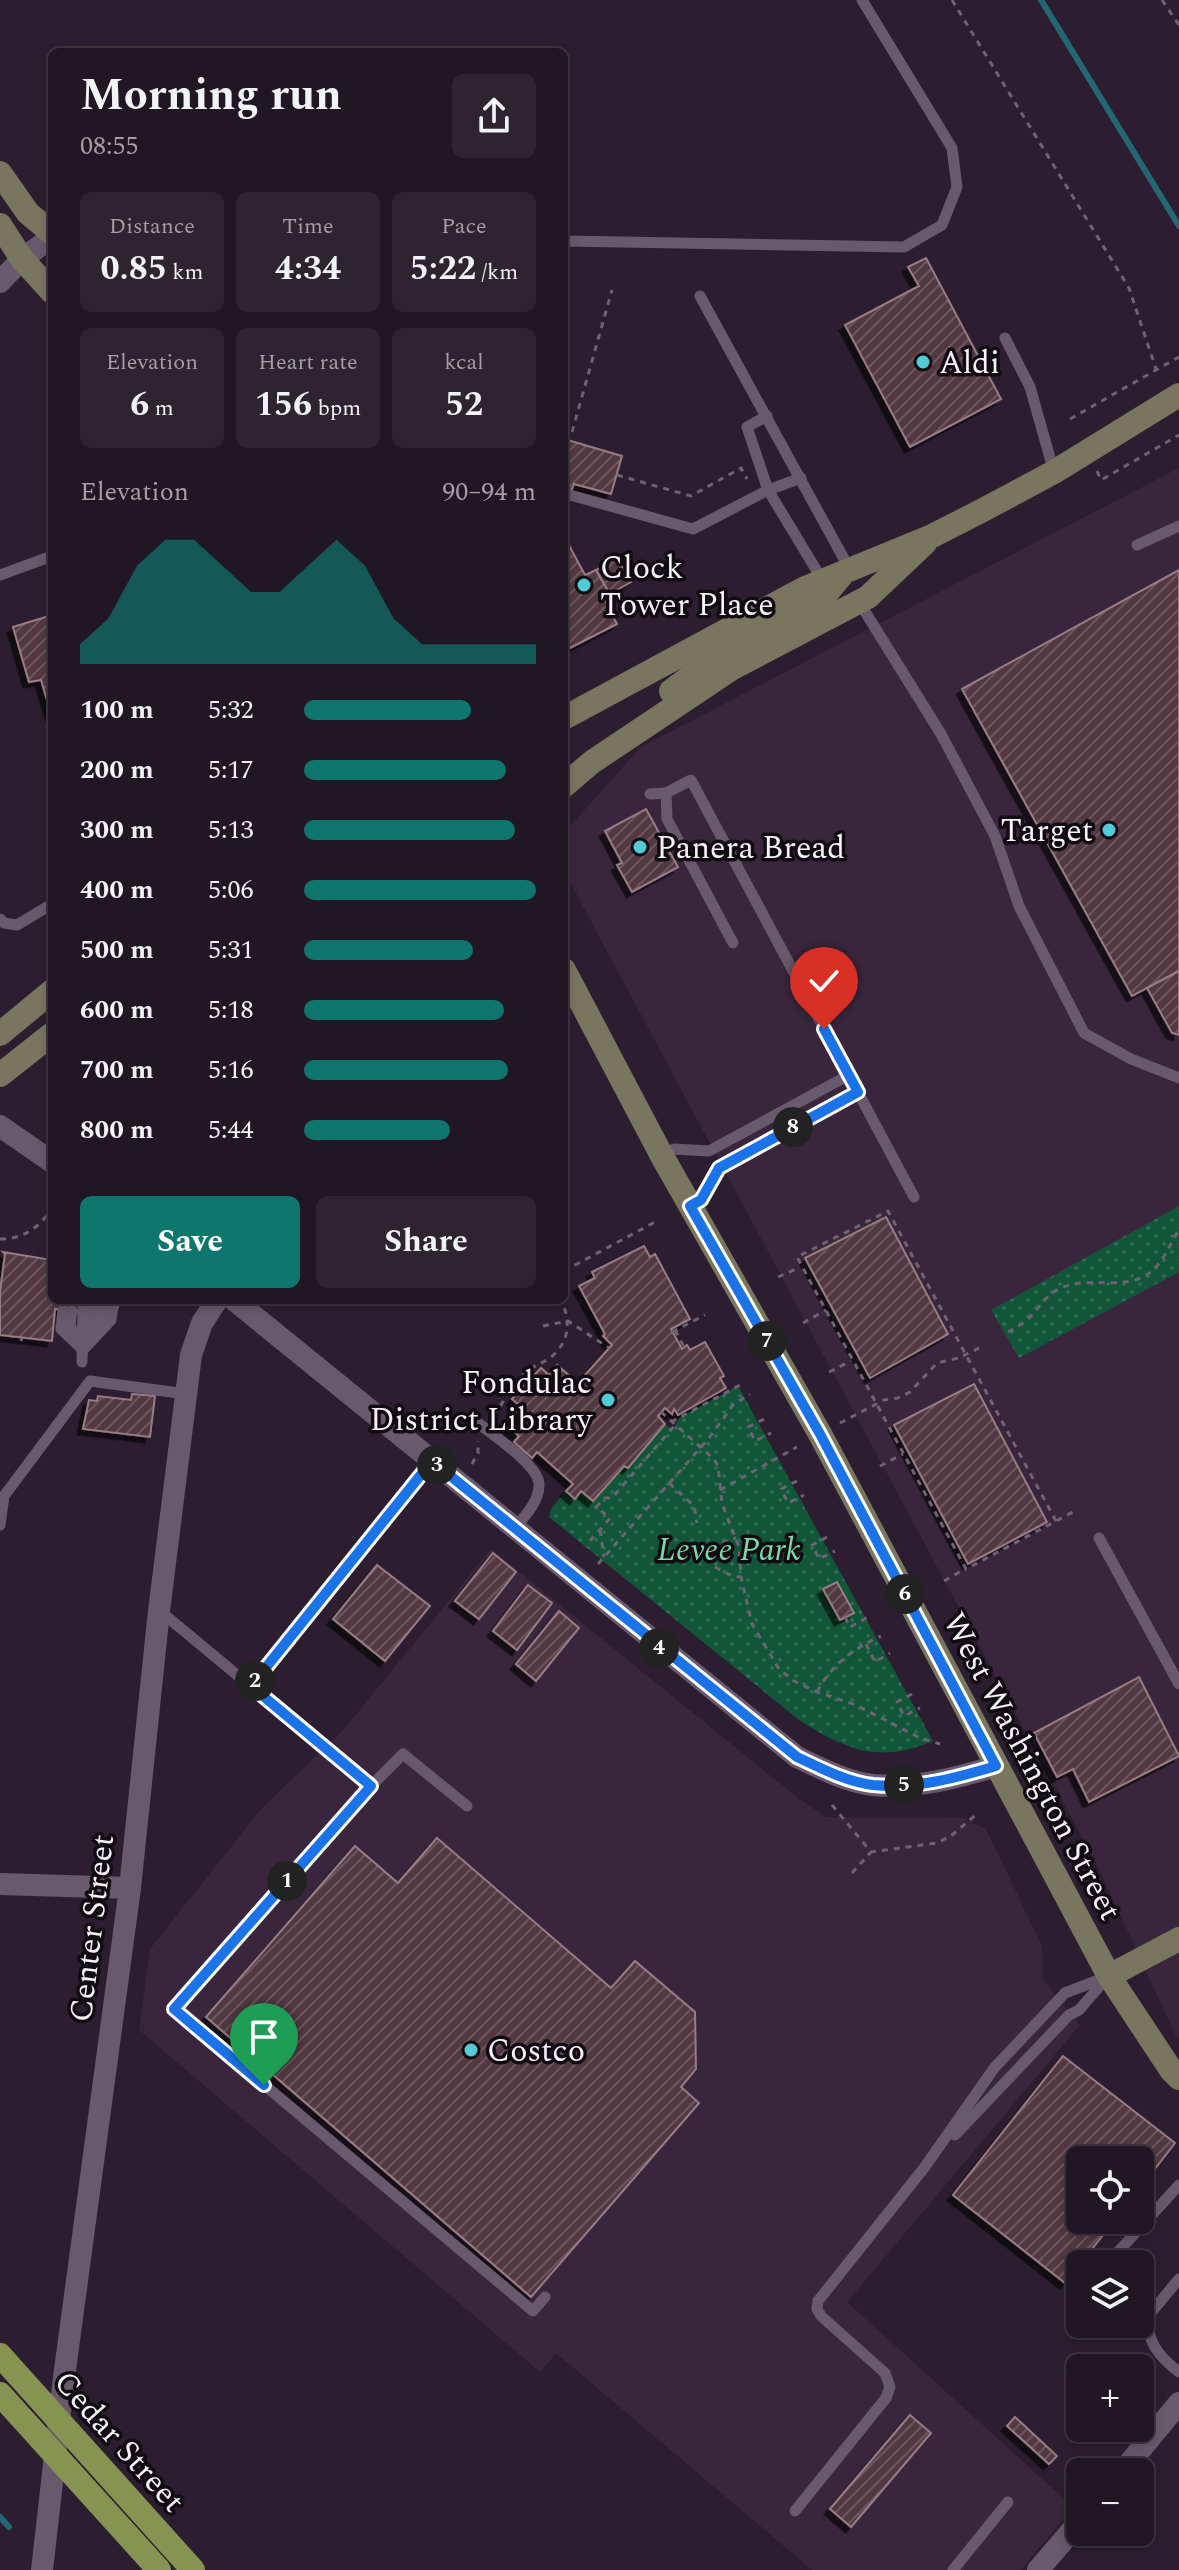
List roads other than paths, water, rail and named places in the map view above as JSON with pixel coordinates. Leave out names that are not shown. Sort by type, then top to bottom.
[{"type":"main road","points":[[0,173],[28,213],[48,231]]},
{"type":"main road","points":[[0,225],[22,259],[48,288]]},
{"type":"main road","points":[[568,716],[723,631],[849,568],[932,536],[1054,472],[1179,395]]},
{"type":"main road","points":[[568,783],[596,759],[731,669],[868,597],[932,536]]},
{"type":"main road","points":[[596,759],[605,742],[700,669],[820,601],[849,568]]},
{"type":"main road","name":"West Washington Street","points":[[568,979],[662,1156],[820,1434],[1109,1976],[1162,2058],[1179,2078]]},
{"type":"main road","points":[[0,1034],[48,994]]},
{"type":"main road","points":[[0,1075],[48,1037]]},
{"type":"main road","points":[[1109,1976],[1179,1939]]},
{"type":"main road","name":"Cedar Street","points":[[4,2358],[193,2570]]},
{"type":"main road","name":"Cedar Street","points":[[4,2398],[159,2570]]},
{"type":"street","points":[[0,282],[48,238]]},
{"type":"street","points":[[0,1126],[48,1159]]},
{"type":"street","name":"Center Street","points":[[42,2570],[64,2377],[130,1888],[159,1611],[191,1355],[202,1323],[214,1304]]},
{"type":"street","points":[[239,1304],[797,1757],[834,1774],[871,1785],[915,1786],[996,1766]]},
{"type":"street","points":[[0,1884],[130,1888]]},
{"type":"street","points":[[1134,2458],[1179,2403]]},
{"type":"street","points":[[1038,2570],[1066,2537]]},
{"type":"lane","points":[[568,241],[904,247],[942,225],[957,187],[952,148],[862,0]]},
{"type":"lane","points":[[700,296],[849,568]]},
{"type":"lane","points":[[1005,338],[1030,387],[1054,472]]},
{"type":"lane","points":[[767,416],[747,427],[768,490],[823,581]]},
{"type":"lane","points":[[570,495],[693,529],[768,490],[801,478]]},
{"type":"lane","points":[[1137,545],[1179,526]]},
{"type":"lane","points":[[0,575],[48,557]]},
{"type":"lane","points":[[859,602],[941,734],[995,836],[1019,906],[1084,1033],[1131,1059],[1179,1078]]},
{"type":"lane","points":[[650,794],[666,793],[691,780],[914,1197]]},
{"type":"lane","points":[[666,793],[667,819],[733,943]]},
{"type":"lane","points":[[0,919],[4,923],[17,925],[48,906]]},
{"type":"lane","points":[[662,1156],[674,1149],[709,1151],[849,1075]]},
{"type":"lane","points":[[690,1206],[701,1200],[719,1168],[858,1092]]},
{"type":"lane","points":[[82,1356],[61,1329],[88,1308]]},
{"type":"lane","points":[[82,1356],[88,1308]]},
{"type":"lane","points":[[82,1356],[101,1320],[88,1308]]},
{"type":"lane","points":[[0,1525],[4,1496],[90,1381],[186,1394]]},
{"type":"lane","points":[[473,1419],[530,1466],[538,1478],[535,1501],[514,1530]]},
{"type":"lane","points":[[251,1686],[432,1461]]},
{"type":"lane","points":[[1099,1538],[1179,1684]]},
{"type":"lane","points":[[159,1611],[371,1786]]},
{"type":"lane","points":[[467,1806],[403,1754],[371,1786],[174,2009],[533,2311],[545,2297]]},
{"type":"lane","points":[[924,2168],[1109,1976]]},
{"type":"lane","points":[[795,2511],[886,2398],[890,2387],[885,2373],[823,2317],[817,2303],[924,2168],[995,2067],[1065,1993],[1109,1976]]},
{"type":"lane","points":[[1120,2250],[1179,2185]]},
{"type":"lane","points":[[1154,2303],[1179,2279]]},
{"type":"lane","points":[[1149,2338],[1151,2345],[1179,2372]]},
{"type":"lane","points":[[953,2570],[1008,2502]]},
{"type":"waterway","points":[[1041,0],[1179,226]]},
{"type":"waterway","points":[[0,2517],[9,2527]]},
{"type":"place","name":"Aldi","points":[[923,362]]},
{"type":"place","name":"Clock Tower Place","points":[[584,585]]},
{"type":"place","name":"Target","points":[[1109,830]]},
{"type":"place","name":"Panera Bread","points":[[640,847]]},
{"type":"place","name":"Fondulac District Library","points":[[608,1400]]},
{"type":"place","name":"Costco","points":[[471,2050]]},
{"type":"park label","name":"Levee Park","points":[[729,1549]]}]
